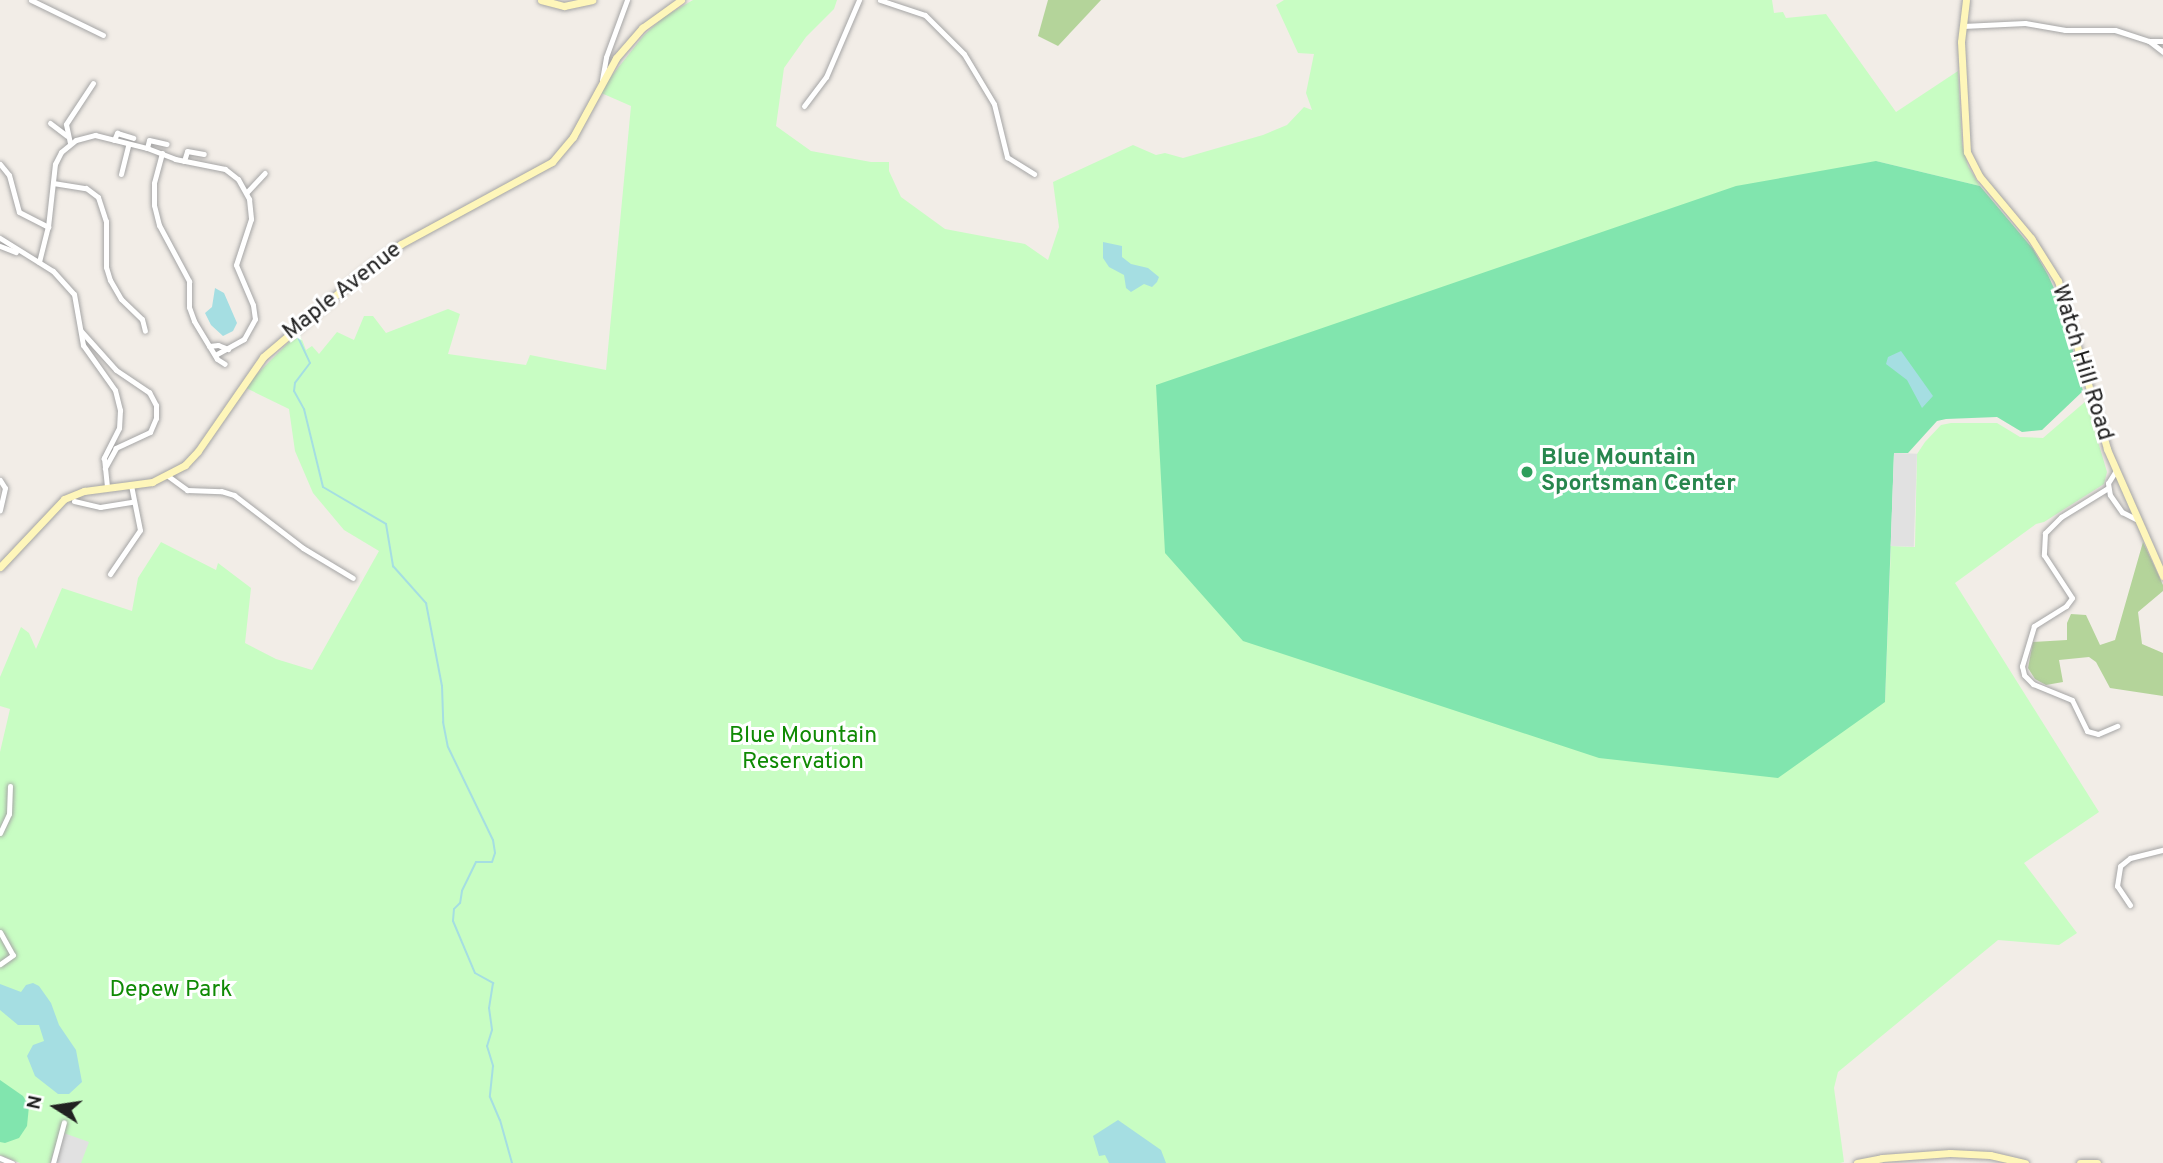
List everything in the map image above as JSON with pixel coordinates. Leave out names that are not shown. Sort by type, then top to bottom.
[{"type":"street","points":[[31,0],[103,35]]},
{"type":"street","points":[[541,0],[564,6],[592,0]]},
{"type":"street","points":[[602,80],[610,44],[627,0]]},
{"type":"street","name":"Maple Avenue","points":[[0,567],[64,499],[84,491],[131,485],[168,475],[185,465],[198,451],[263,357],[363,272],[401,244],[552,162],[573,137],[602,80],[633,38],[681,0]]},
{"type":"street","points":[[804,106],[825,77],[859,0]]},
{"type":"street","points":[[880,0],[925,15],[964,54],[994,104],[1007,157],[1034,174]]},
{"type":"street","name":"Watch Hill Road","points":[[1966,0],[1961,50],[1967,152],[1980,177],[2031,238],[2058,281],[2070,314],[2086,385],[2115,472],[2162,571]]},
{"type":"street","points":[[1963,26],[2025,23],[2066,30],[2115,30],[2149,41],[2163,41]]},
{"type":"street","points":[[2149,41],[2163,52]]},
{"type":"street","points":[[70,143],[67,136],[68,119],[93,83]]},
{"type":"street","points":[[50,122],[67,136]]},
{"type":"street","points":[[114,141],[117,133],[133,138]]},
{"type":"street","points":[[39,262],[48,227],[58,157],[70,143],[91,135],[225,169],[238,179],[247,192],[250,205],[251,219],[236,265],[253,305],[255,319],[244,339],[215,355]]},
{"type":"street","points":[[147,148],[149,140],[167,144]]},
{"type":"street","points":[[121,174],[128,145]]},
{"type":"street","points":[[184,160],[187,151],[204,154]]},
{"type":"street","points":[[162,153],[154,183],[156,215],[186,272],[191,314],[215,355],[225,364]]},
{"type":"street","points":[[0,163],[9,175],[19,212],[48,227]]},
{"type":"street","points":[[247,192],[265,173]]},
{"type":"street","points":[[53,183],[86,188],[98,197],[106,221],[106,267],[110,280],[121,299],[142,319],[145,331]]},
{"type":"street","points":[[0,238],[19,252]]},
{"type":"street","points":[[0,246],[39,262],[53,271],[75,294],[86,352],[115,390],[120,411],[120,428],[104,458],[107,488]]},
{"type":"street","points":[[81,331],[116,370],[149,392],[156,405],[156,418],[150,432],[122,444],[105,468]]},
{"type":"street","points":[[209,346],[218,345],[228,349]]},
{"type":"street","points":[[2115,472],[2109,478],[2108,488],[2122,512],[2136,519]]},
{"type":"street","points":[[168,475],[187,490],[221,491],[234,495],[303,548],[353,578]]},
{"type":"street","points":[[0,480],[5,496],[0,510]]},
{"type":"street","points":[[110,574],[141,530],[131,485]]},
{"type":"street","points":[[2108,488],[2061,517],[2045,533],[2044,555],[2072,598],[2066,606],[2034,626],[2023,671],[2034,684],[2072,700],[2087,731],[2098,734],[2117,726]]},
{"type":"street","points":[[74,501],[100,507],[133,502]]},
{"type":"street","points":[[0,833],[9,814],[10,786]]},
{"type":"street","points":[[2130,905],[2117,887],[2120,866],[2130,858],[2163,850]]},
{"type":"street","points":[[0,932],[13,955],[0,964]]},
{"type":"street","points":[[53,1163],[64,1122]]},
{"type":"street","points":[[1857,1163],[1882,1157],[1950,1153],[1990,1155],[2025,1163]]},
{"type":"street","points":[[0,1158],[12,1163]]},
{"type":"street","points":[[2080,1163],[2097,1163]]},
{"type":"green space","name":"Blue Mountain Reservation","points":[[693,0],[837,0],[834,9],[806,37],[784,68],[776,126],[811,151],[871,162],[889,162],[889,171],[901,197],[945,229],[1025,244],[1048,260],[1059,227],[1053,182],[1133,145],[1156,155],[1165,153],[1183,158],[1263,135],[1287,125],[1304,107],[1312,110],[1306,93],[1314,54],[1298,53],[1276,5],[1284,0],[1772,0],[1774,13],[1783,12],[1786,18],[1826,14],[1896,112],[1958,71],[1962,144],[1968,166],[1980,186],[1876,161],[1885,702],[1891,546],[1915,547],[1917,454],[1925,442],[1941,425],[1951,423],[1997,423],[2020,437],[2043,438],[2086,401],[2107,472],[2104,484],[2044,522],[2036,524],[1955,583],[2099,812],[2024,863],[2077,933],[2059,945],[1998,940],[1838,1072],[1834,1088],[1844,1162],[1840,1163],[20,1163],[0,1155],[0,752],[10,709],[0,706],[0,677],[21,627],[29,633],[36,649],[62,588],[132,611],[138,578],[161,542],[216,570],[218,563],[251,588],[245,643],[276,659],[312,670],[379,551],[344,530],[313,493],[295,451],[289,409],[244,387],[299,332],[306,350],[312,346],[319,354],[337,332],[354,340],[364,316],[373,316],[386,333],[448,309],[460,314],[448,354],[526,365],[530,355],[606,370],[631,106],[599,92],[644,35],[664,17]]},
{"type":"green space","points":[[1048,0],[1101,0],[1058,46],[1038,36]]},
{"type":"green space","name":"Blue Mountain Sportsman Center","points":[[1876,161],[1980,186],[2033,249],[2048,275],[2062,306],[2083,391],[2042,430],[2022,432],[1997,417],[1946,419],[1937,421],[1908,453],[1894,453],[1885,702],[1778,778],[1599,758],[1243,641],[1165,553],[1156,385],[1736,186]]},
{"type":"green space","points":[[2143,542],[2163,585],[2163,591],[2138,612],[2142,644],[2163,653],[2163,696],[2110,688],[2096,662],[2089,657],[2059,660],[2063,682],[2046,685],[2035,679],[2028,668],[2033,642],[2067,640],[2067,623],[2071,614],[2086,615],[2100,645],[2115,640]]},
{"type":"green space","points":[[0,1080],[23,1096],[29,1106],[27,1126],[19,1138],[5,1143],[0,1142]]},
{"type":"shaded area","points":[[1894,453],[1917,454],[1914,547],[1891,546]]},
{"type":"shaded area","points":[[61,1132],[89,1142],[81,1163],[50,1163]]},
{"type":"water","points":[[1103,242],[1122,246],[1122,257],[1131,264],[1148,268],[1159,277],[1157,282],[1152,287],[1144,284],[1131,292],[1126,288],[1124,275],[1109,267],[1103,258]]},
{"type":"water","points":[[215,288],[224,293],[237,323],[233,331],[223,336],[211,325],[205,313],[212,307]]},
{"type":"water","points":[[1901,351],[1933,396],[1922,408],[1907,380],[1886,364],[1888,357]]},
{"type":"water","points":[[33,983],[39,986],[51,1003],[59,1025],[76,1050],[82,1082],[69,1094],[58,1094],[35,1076],[27,1056],[33,1045],[44,1041],[39,1025],[18,1025],[0,1010],[0,984],[21,992],[26,985]]},
{"type":"water","points":[[1118,1120],[1161,1150],[1166,1163],[1109,1163],[1105,1155],[1099,1156],[1093,1136]]},
{"type":"waterway","points":[[296,333],[310,363],[295,383],[294,391],[304,409],[323,487],[386,524],[393,566],[426,603],[442,686],[443,722],[448,747],[493,840],[495,853],[492,862],[476,862],[462,891],[460,903],[454,909],[453,921],[475,973],[493,983],[489,1008],[492,1030],[487,1046],[493,1066],[490,1097],[500,1120],[512,1163]]},
{"type":"place","name":"Blue Mountain Sportsman Center","points":[[1527,472]]},
{"type":"park label","name":"Depew Park","points":[[171,991]]}]
